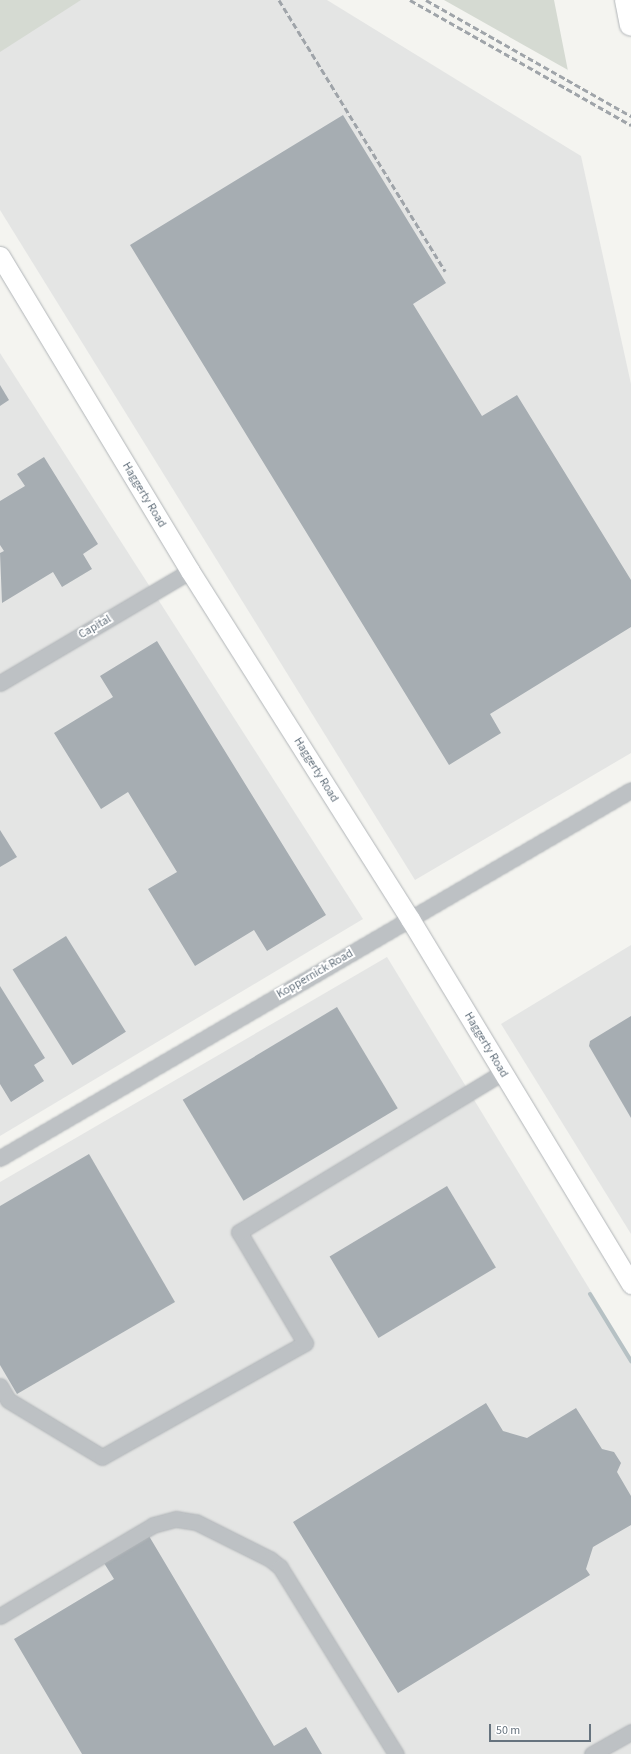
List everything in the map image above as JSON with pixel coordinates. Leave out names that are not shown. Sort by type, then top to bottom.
[{"type":"highway","points":[[626,0],[631,25]]},
{"type":"main road","name":"Haggerty Road","points":[[0,256],[190,571],[410,919],[631,1284]]},
{"type":"street","name":"Capital","points":[[0,683],[190,571]]},
{"type":"street","name":"Koppernick Road","points":[[0,1158],[631,790]]},
{"type":"street","points":[[0,1386],[8,1400],[102,1457],[305,1343],[239,1232],[503,1072]]},
{"type":"street","points":[[0,1616],[153,1525],[176,1520],[196,1522],[270,1559],[280,1567],[396,1754]]},
{"type":"street","points":[[592,1754],[631,1732]]},
{"type":"shaded area","points":[[0,0],[81,0],[0,52]]},
{"type":"shaded area","points":[[80,0],[327,0],[581,156],[631,384],[631,753],[415,880],[0,210],[0,49]]},
{"type":"shaded area","points":[[444,0],[554,0],[568,70]]},
{"type":"shaded area","points":[[0,353],[363,919],[0,1136]]},
{"type":"shaded area","points":[[631,945],[631,1234],[501,1024]]},
{"type":"shaded area","points":[[387,957],[631,1357],[631,1754],[0,1754],[0,1182]]},
{"type":"building","points":[[343,115],[446,283],[413,304],[482,416],[517,395],[631,580],[631,627],[490,714],[501,733],[449,765],[130,245]]},
{"type":"building","points":[[0,385],[9,400],[0,406]]},
{"type":"building","points":[[44,457],[98,544],[83,554],[92,569],[62,587],[53,572],[2,603],[0,553],[4,551],[0,545],[0,501],[25,486],[17,474]]},
{"type":"building","points":[[157,641],[326,915],[267,951],[254,930],[195,966],[148,889],[177,872],[128,792],[101,809],[54,733],[113,697],[100,676]]},
{"type":"building","points":[[0,830],[17,857],[0,867]]},
{"type":"building","points":[[66,936],[126,1032],[72,1065],[13,969]]},
{"type":"building","points":[[0,986],[45,1058],[34,1065],[44,1081],[11,1102],[0,1084]]},
{"type":"building","points":[[337,1007],[398,1108],[243,1201],[183,1100]]},
{"type":"building","points":[[631,1016],[631,1118],[589,1046],[590,1041]]},
{"type":"building","points":[[89,1154],[175,1302],[17,1394],[0,1365],[0,1206]]},
{"type":"building","points":[[447,1186],[496,1267],[378,1338],[330,1257]]},
{"type":"building","points":[[486,1403],[503,1431],[527,1438],[576,1408],[602,1449],[614,1452],[621,1463],[617,1472],[631,1496],[631,1525],[593,1547],[586,1569],[590,1575],[398,1693],[293,1522]]},
{"type":"building","points":[[149,1536],[274,1746],[306,1727],[322,1754],[82,1754],[14,1639],[114,1579],[104,1563]]},
{"type":"waterway","points":[[590,1294],[631,1361]]},
{"type":"railway","points":[[279,0],[445,271]]},
{"type":"railway","points":[[410,0],[631,125]]},
{"type":"railway","points":[[426,0],[631,116]]}]
